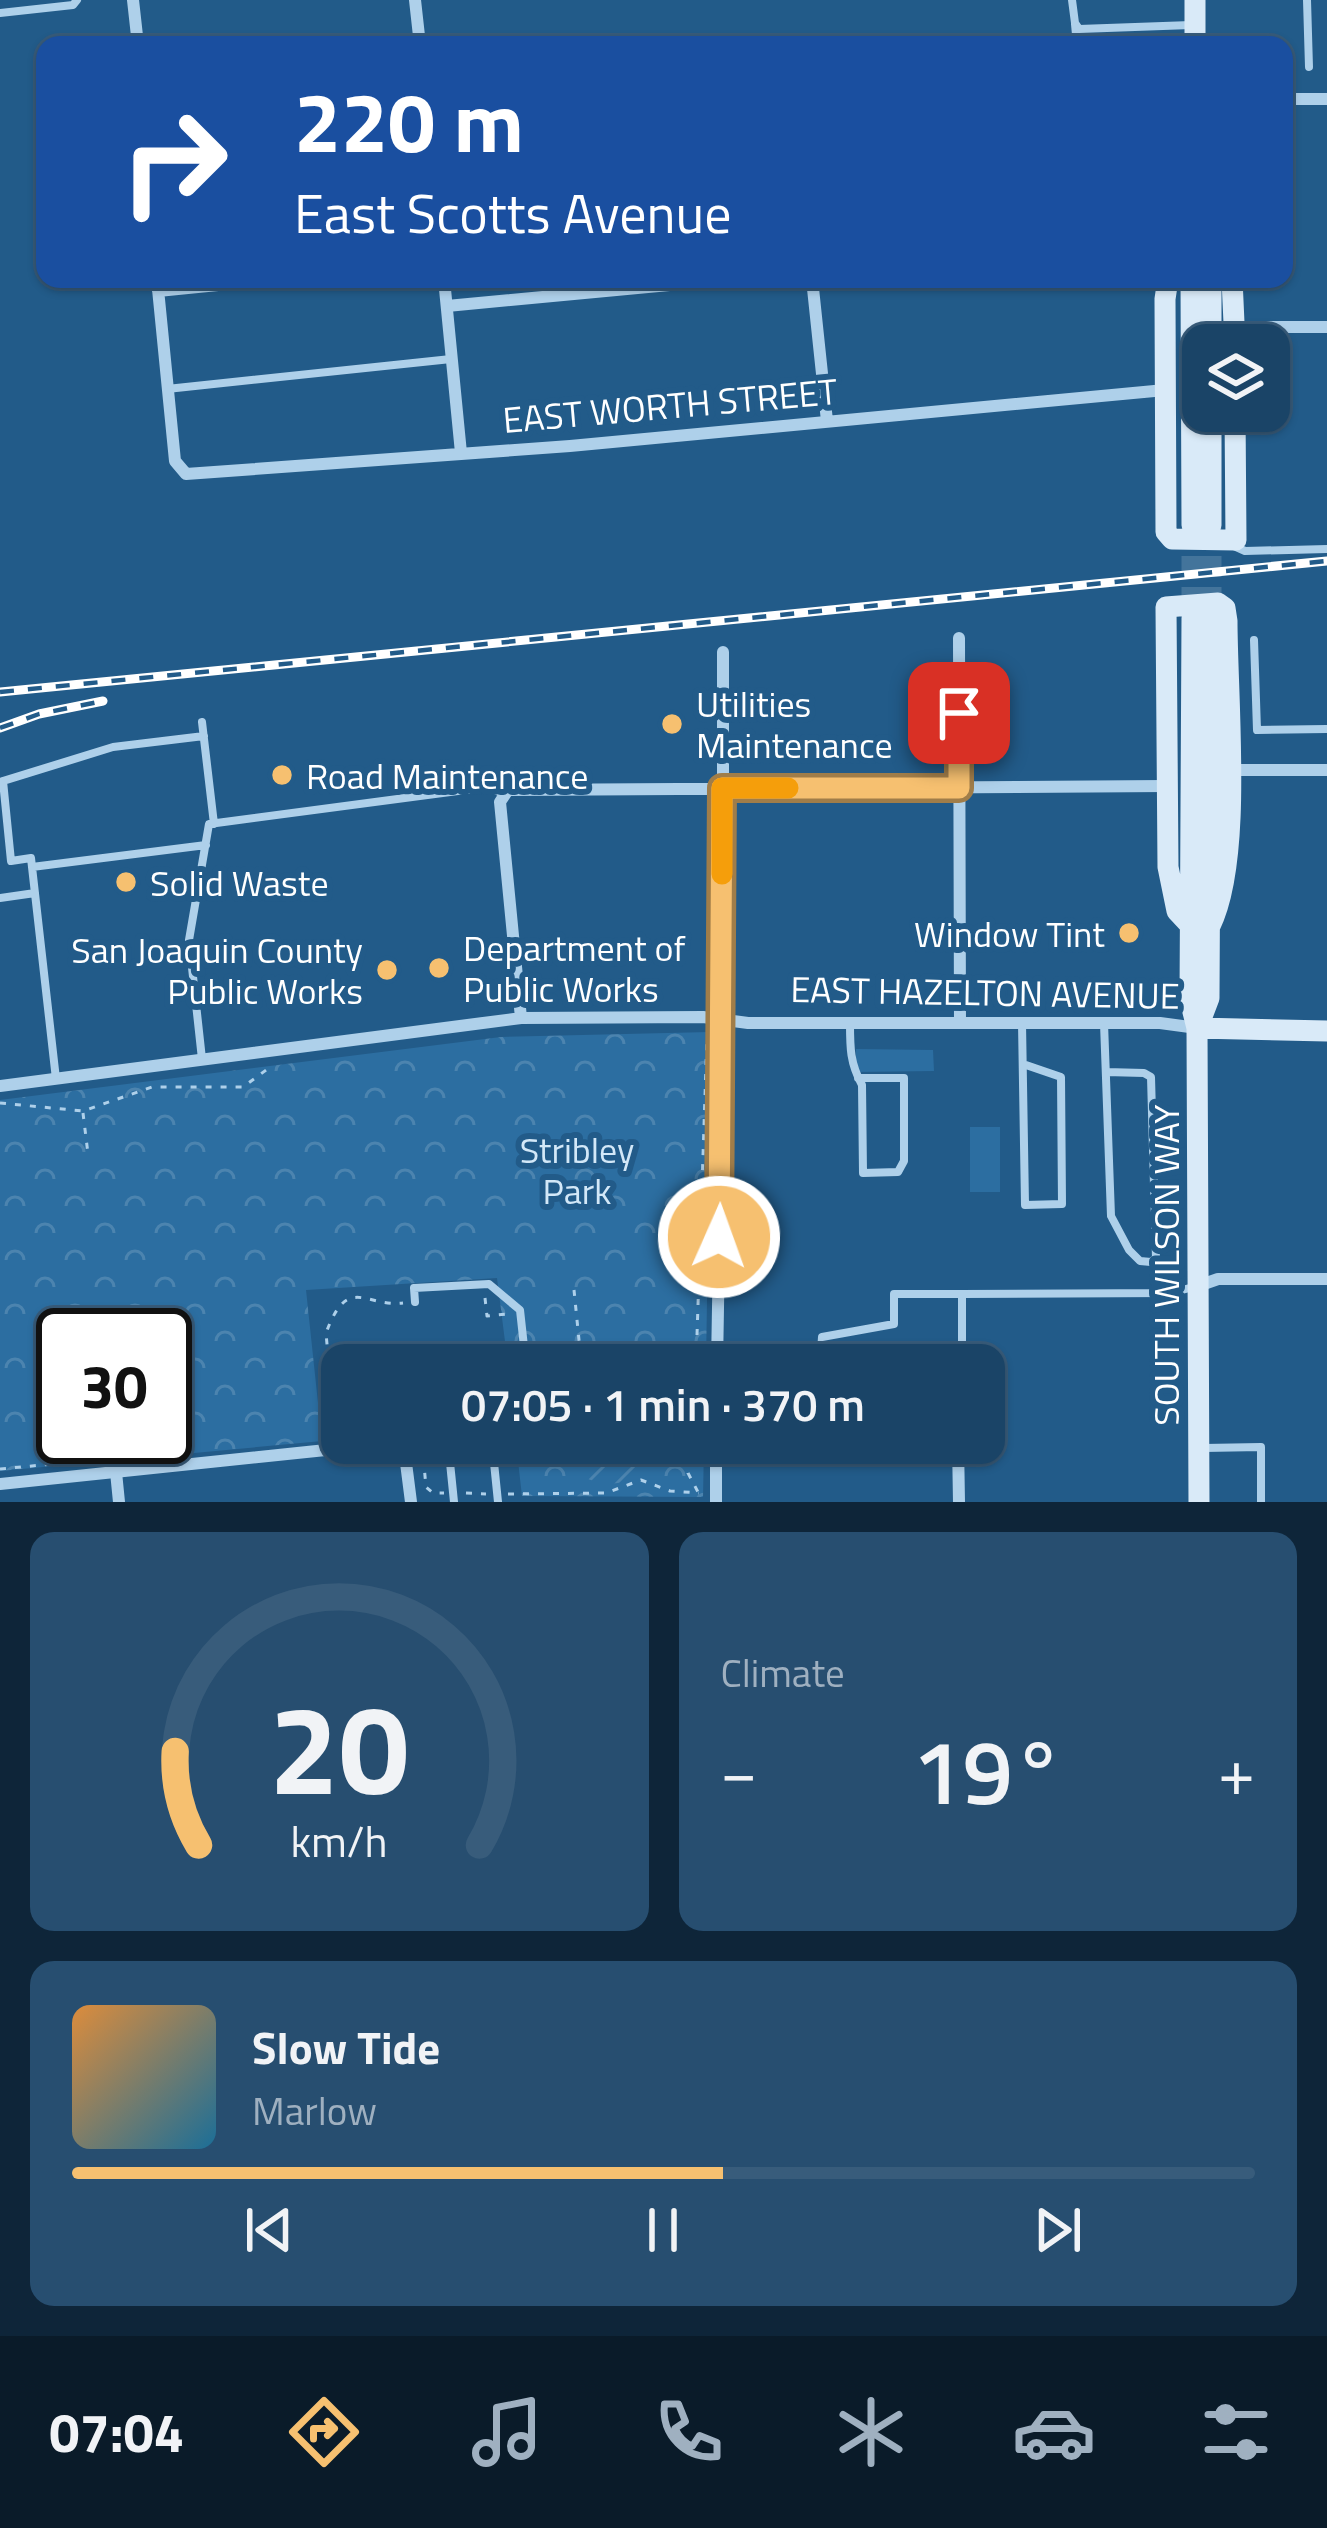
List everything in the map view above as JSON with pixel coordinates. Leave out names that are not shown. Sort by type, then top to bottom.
[{"type":"main road","points":[[1195,0],[1195,35]]},
{"type":"main road","points":[[1168,288],[1168,537],[1235,540],[1235,432]]},
{"type":"main road","points":[[1191,288],[1193,324]]},
{"type":"main road","points":[[1210,288],[1211,324]]},
{"type":"main road","points":[[1232,288],[1234,324]]},
{"type":"main road","points":[[1198,432],[1202,525],[1209,432]]},
{"type":"main road","points":[[1219,603],[1225,608],[1227,873],[1200,926],[1174,903],[1168,867],[1168,604],[1219,603]]},
{"type":"main road","name":"SOUTH WILSON WAY","points":[[1199,1502],[1197,1028],[1209,998],[1200,926],[1202,618]]},
{"type":"main road","name":"EAST HAZELTON AVENUE","points":[[1197,1028],[1327,1031]]},
{"type":"street","points":[[133,0],[137,36]]},
{"type":"street","points":[[416,0],[419,36]]},
{"type":"street","points":[[1293,99],[1327,99]]},
{"type":"street","points":[[158,288],[166,389]]},
{"type":"street","points":[[445,288],[461,453]]},
{"type":"street","points":[[447,306],[638,288]]},
{"type":"street","points":[[813,288],[826,421]]},
{"type":"street","points":[[1290,331],[1327,327]]},
{"type":"street","name":"EAST WORTH STREET","points":[[166,389],[175,461],[180,470],[194,474],[1165,390]]},
{"type":"street","points":[[958,638],[960,1023]]},
{"type":"street","points":[[717,1344],[723,652]]},
{"type":"street","points":[[1228,770],[1327,770]]},
{"type":"street","points":[[521,1018],[500,802],[512,789],[1167,786]]},
{"type":"street","name":"EAST HAZELTON AVENUE","points":[[0,1086],[521,1018],[1104,1023],[1197,1028]]},
{"type":"street","points":[[1198,1286],[1218,1280],[1327,1279]]},
{"type":"street","points":[[0,1484],[321,1452]]},
{"type":"street","points":[[406,1464],[411,1502]]},
{"type":"street","points":[[716,1464],[716,1502]]},
{"type":"street","points":[[958,1464],[959,1502]]},
{"type":"street","points":[[116,1472],[119,1502]]},
{"type":"lane","points":[[0,13],[77,0]]},
{"type":"lane","points":[[1072,0],[1076,36]]},
{"type":"lane","points":[[1307,0],[1309,67]]},
{"type":"lane","points":[[1075,22],[1079,29],[1195,35]]},
{"type":"lane","points":[[166,389],[452,359]]},
{"type":"lane","points":[[1235,540],[1234,547],[1244,551],[1327,549]]},
{"type":"lane","points":[[1254,640],[1257,730],[1327,728]]},
{"type":"lane","points":[[202,722],[214,824]]},
{"type":"lane","points":[[56,1078],[31,858],[10,861],[1,781],[113,748],[204,736]]},
{"type":"lane","points":[[202,1059],[189,940],[209,824],[488,788],[503,794]]},
{"type":"lane","points":[[32,867],[206,845]]},
{"type":"lane","points":[[0,898],[35,893]]},
{"type":"lane","points":[[850,1023],[850,1063],[858,1078],[862,1085],[863,1173],[898,1172],[904,1161],[904,1078],[858,1078]]},
{"type":"lane","points":[[1022,1023],[1025,1205],[1062,1204],[1061,1078],[1023,1064]]},
{"type":"lane","points":[[1104,1023],[1106,1072],[1112,1216],[1129,1250],[1141,1262],[1151,1262],[1156,1258],[1151,1077],[1144,1072],[1106,1072]]},
{"type":"lane","points":[[415,1302],[414,1288],[483,1283],[520,1312],[524,1344]]},
{"type":"lane","points":[[822,1344],[822,1337],[894,1324],[894,1294],[1171,1293],[1198,1286]]},
{"type":"lane","points":[[961,1344],[962,1294]]},
{"type":"lane","points":[[1198,1448],[1261,1447],[1261,1502]]},
{"type":"lane","points":[[450,1464],[454,1498]]},
{"type":"lane","points":[[494,1464],[498,1498]]},
{"type":"path","points":[[695,1344],[707,1036]]},
{"type":"path","points":[[0,1103],[83,1111],[152,1087],[243,1088],[273,1065]]},
{"type":"path","points":[[83,1111],[88,1154]]},
{"type":"path","points":[[483,1283],[487,1316],[520,1312]]},
{"type":"path","points":[[574,1290],[579,1344]]},
{"type":"path","points":[[327,1344],[332,1318],[356,1296],[387,1305],[415,1302]]},
{"type":"path","points":[[424,1464],[426,1487],[454,1498],[606,1493],[641,1480],[670,1491],[699,1493],[687,1464]]},
{"type":"green space","name":"Stribley Park","points":[[711,1032],[706,1344],[505,1344],[497,1278],[306,1290],[321,1441],[192,1453],[192,1308],[36,1308],[36,1464],[75,1464],[0,1471],[0,1100],[501,1037]]},
{"type":"green space","points":[[856,1049],[933,1050],[934,1071],[856,1072]]},
{"type":"green space","points":[[970,1127],[1000,1127],[1000,1192],[970,1192]]},
{"type":"green space","points":[[518,1464],[704,1464],[703,1497],[522,1496]]},
{"type":"green space","points":[[578,1464],[662,1464],[623,1482],[582,1476]]},
{"type":"tunnel","points":[[1192,525],[1192,618]]},
{"type":"tunnel","points":[[1211,525],[1211,617]]},
{"type":"railway","points":[[0,692],[1327,561]]},
{"type":"railway","points":[[0,728],[39,714],[103,701]]},
{"type":"slow traffic","points":[[722,874],[722,788],[788,788]]},
{"type":"place","name":"Utilities Maintenance","points":[[672,724]]},
{"type":"place","name":"Road Maintenance","points":[[282,775]]},
{"type":"place","name":"Solid Waste","points":[[126,882]]},
{"type":"place","name":"Window Tint","points":[[1129,933]]},
{"type":"place","name":"Department of Public Works","points":[[439,968]]},
{"type":"place","name":"San Joaquin County Public Works","points":[[387,970]]},
{"type":"route","points":[[719,1237],[722,788],[959,788],[959,713]]}]
